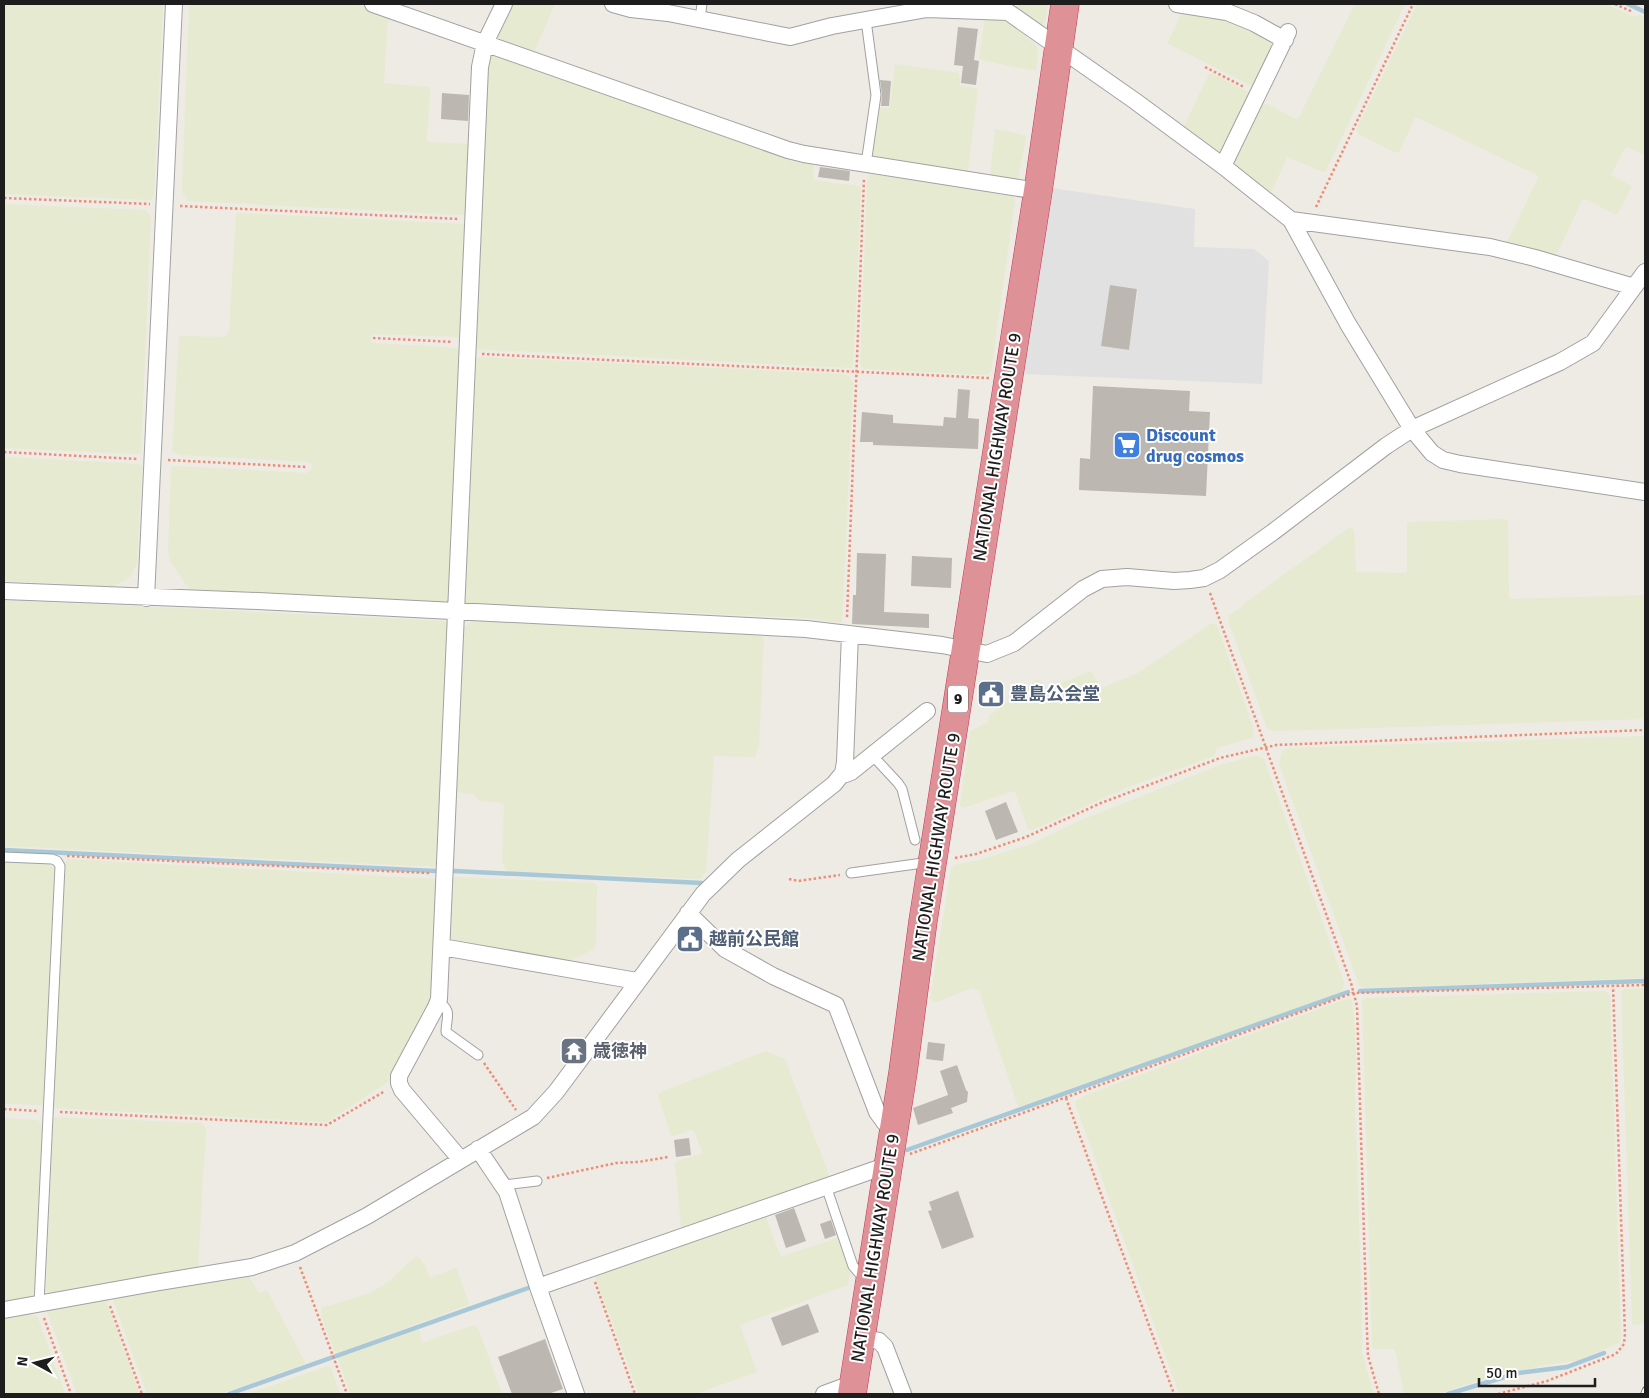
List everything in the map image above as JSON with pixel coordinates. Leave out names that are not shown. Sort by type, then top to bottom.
[{"type":"highway","name":"NATIONAL HIGHWAY ROUTE 9","points":[[853,1389],[1038,191],[1065,4]]},
{"type":"street","points":[[146,598],[174,4]]},
{"type":"street","points":[[373,4],[788,150],[1038,191]]},
{"type":"street","points":[[461,1160],[402,1090],[399,1076],[402,1067],[438,1002],[442,947],[480,67],[485,43],[504,4]]},
{"type":"street","points":[[612,4],[631,9],[668,13],[701,11],[790,37],[832,26],[927,8],[1010,8],[1059,48],[1222,166],[1290,220],[1348,324],[1412,429],[1432,453],[1444,460],[1460,464],[1645,492]]},
{"type":"street","points":[[1178,4],[1227,12],[1287,36],[1222,166]]},
{"type":"street","points":[[1290,220],[1490,247],[1634,287]]},
{"type":"street","points":[[4,591],[146,598],[258,600],[806,629],[942,645],[987,654],[1014,643],[1083,589],[1102,579],[1127,577],[1174,581],[1190,580],[1204,578],[1220,570],[1386,446],[1412,429],[1560,362],[1593,343],[1645,272]]},
{"type":"street","points":[[4,1310],[105,1293],[154,1282],[252,1267],[295,1254],[367,1216],[533,1117],[556,1092],[703,894],[738,860],[834,784],[843,773],[848,634]]},
{"type":"street","points":[[843,773],[849,773],[927,711]]},
{"type":"street","points":[[688,913],[725,949],[773,976],[836,1005],[877,1112],[885,1123],[894,1125]]},
{"type":"street","points":[[442,947],[637,981]]},
{"type":"street","points":[[478,1149],[504,1185],[576,1394]]},
{"type":"street","points":[[538,1287],[888,1165]]},
{"type":"street","points":[[861,1338],[879,1341],[885,1347],[903,1394]]},
{"type":"street","points":[[824,1394],[853,1389]]},
{"type":"lane","points":[[866,20],[876,95],[866,164]]},
{"type":"lane","points":[[872,755],[902,789],[915,840]]},
{"type":"lane","points":[[4,856],[52,859],[57,860],[60,866],[39,1304]]},
{"type":"lane","points":[[851,874],[933,862]]},
{"type":"lane","points":[[438,1002],[444,1005],[448,1012],[446,1032],[478,1055]]},
{"type":"lane","points":[[504,1185],[537,1181]]},
{"type":"lane","points":[[826,1186],[853,1266],[859,1273],[870,1276]]},
{"type":"path","points":[[1309,222],[1412,4]]},
{"type":"path","points":[[1615,4],[1633,12]]},
{"type":"path","points":[[1205,67],[1258,94]]},
{"type":"path","points":[[848,634],[866,164]]},
{"type":"path","points":[[4,198],[474,220]]},
{"type":"path","points":[[372,338],[468,348],[986,378]]},
{"type":"path","points":[[1204,578],[1351,983],[1357,1006],[1368,1356],[1379,1394]]},
{"type":"path","points":[[933,862],[976,854],[1026,837],[1110,800],[1220,758],[1267,746],[1645,730]]},
{"type":"path","points":[[57,860],[66,856],[445,874]]},
{"type":"path","points":[[789,879],[798,881],[851,874]]},
{"type":"path","points":[[888,1165],[906,1156],[1353,993],[1645,984]]},
{"type":"path","points":[[1498,1394],[1547,1381],[1616,1354],[1624,1344],[1613,986]]},
{"type":"path","points":[[478,1055],[524,1122]]},
{"type":"path","points":[[52,1112],[327,1125],[399,1083]]},
{"type":"path","points":[[1066,1098],[1174,1394]]},
{"type":"path","points":[[4,1109],[42,1111]]},
{"type":"path","points":[[537,1181],[616,1163],[638,1162],[668,1157]]},
{"type":"path","points":[[295,1254],[347,1394]]},
{"type":"path","points":[[590,1269],[635,1394]]},
{"type":"path","points":[[105,1293],[142,1394]]},
{"type":"path","points":[[39,1304],[72,1394]]},
{"type":"green space","points":[[4,4],[163,4],[154,196],[150,200],[4,194]]},
{"type":"green space","points":[[189,4],[355,4],[385,14],[388,17],[384,83],[430,88],[427,140],[429,142],[471,144],[470,213],[463,215],[189,201],[182,192]]},
{"type":"green space","points":[[512,4],[555,4],[535,50],[532,51],[497,39],[496,37]]},
{"type":"green space","points":[[1016,4],[1048,4],[1045,22],[1039,24],[1016,8]]},
{"type":"green space","points":[[1355,4],[1405,4],[1326,171],[1323,172],[1287,157],[1272,191],[1268,191],[1233,165],[1259,107],[1267,104],[1296,119],[1299,117]]},
{"type":"green space","points":[[1417,4],[1606,4],[1634,17],[1640,15],[1645,18],[1645,156],[1627,147],[1624,149],[1611,175],[1632,186],[1616,215],[1586,199],[1582,200],[1556,256],[1509,246],[1507,242],[1538,178],[1537,175],[1418,118],[1415,118],[1399,152],[1396,153],[1358,134],[1356,131]]},
{"type":"green space","points":[[1183,10],[1225,15],[1278,40],[1254,87],[1169,44],[1168,42]]},
{"type":"green space","points":[[1006,17],[1038,48],[1036,71],[981,60],[979,58],[985,18]]},
{"type":"green space","points":[[492,55],[793,161],[812,164],[814,166],[814,180],[859,186],[861,188],[853,366],[851,368],[477,349],[475,346],[488,59]]},
{"type":"green space","points":[[895,64],[959,73],[960,85],[978,89],[968,171],[872,158],[870,151],[876,109],[890,108]]},
{"type":"green space","points":[[1209,74],[1213,74],[1247,91],[1251,99],[1222,156],[1184,130],[1184,126]]},
{"type":"green space","points":[[995,129],[1025,135],[1018,179],[990,175]]},
{"type":"green space","points":[[870,174],[1013,196],[1015,200],[991,372],[986,375],[864,369],[860,364],[867,182]]},
{"type":"green space","points":[[4,204],[145,210],[151,217],[141,451],[138,454],[4,448]]},
{"type":"green space","points":[[238,213],[464,224],[467,228],[461,337],[371,335],[373,343],[460,348],[449,602],[189,589],[170,561],[168,551],[171,467],[307,473],[311,470],[312,464],[309,462],[181,455],[172,451],[179,337],[226,337],[229,330],[236,215]]},
{"type":"green space","points":[[480,357],[844,374],[849,376],[853,382],[842,623],[807,618],[465,603],[462,600],[474,362],[475,359]]},
{"type":"green space","points":[[4,457],[140,464],[142,467],[137,563],[132,574],[126,580],[113,586],[4,581]]},
{"type":"green space","points":[[1505,519],[1508,521],[1509,598],[1645,595],[1645,719],[1278,731],[1267,728],[1228,616],[1350,527],[1353,529],[1355,538],[1356,572],[1405,573],[1407,571],[1407,524],[1410,522]]},
{"type":"green space","points":[[4,600],[444,621],[450,624],[439,867],[4,846]]},
{"type":"green space","points":[[472,621],[759,634],[764,640],[759,744],[755,757],[714,756],[706,871],[700,879],[506,871],[502,861],[504,806],[502,803],[480,801],[473,794],[456,792],[464,628]]},
{"type":"green space","points":[[1212,623],[1217,625],[1253,727],[1254,735],[1252,738],[1217,748],[1214,756],[1128,787],[1035,829],[1028,830],[1015,792],[1013,791],[963,808],[961,807],[970,731],[988,722],[989,716],[1038,679],[1045,687],[1049,688],[1091,671],[1100,686],[1104,687],[1138,673]]},
{"type":"green space","points":[[1645,736],[1645,978],[1364,988],[1359,985],[1279,764],[1282,751],[1289,748]]},
{"type":"green space","points":[[1256,755],[1264,759],[1344,982],[1342,992],[1018,1106],[979,990],[973,988],[936,1002],[930,998],[951,869],[955,865],[983,859],[1031,844],[1079,821],[1220,765]]},
{"type":"green space","points":[[68,859],[437,879],[431,1007],[389,1081],[327,1122],[55,1108],[53,1106],[64,865]]},
{"type":"green space","points":[[4,862],[46,864],[53,867],[54,873],[43,1104],[41,1105],[4,1104]]},
{"type":"green space","points":[[453,878],[595,883],[597,887],[596,944],[594,949],[569,961],[455,942],[449,936]]},
{"type":"green space","points":[[1645,988],[1645,1319],[1642,1324],[1634,1325],[1632,1324],[1621,992],[1624,989]]},
{"type":"green space","points":[[1604,991],[1610,996],[1621,1340],[1619,1343],[1579,1360],[1500,1374],[1436,1394],[1404,1394],[1395,1350],[1374,1349],[1372,1347],[1362,1000],[1366,998]]},
{"type":"green space","points":[[1346,999],[1352,1001],[1356,1052],[1355,1098],[1362,1353],[1374,1394],[1179,1394],[1075,1103],[1086,1095]]},
{"type":"green space","points":[[765,1051],[785,1059],[829,1175],[682,1229],[675,1163],[702,1152],[694,1131],[671,1135],[658,1096],[659,1093]]},
{"type":"green space","points":[[55,1117],[200,1123],[205,1126],[198,1267],[196,1270],[49,1294],[46,1289],[53,1119]]},
{"type":"green space","points":[[4,1118],[36,1120],[39,1121],[42,1127],[36,1272],[33,1294],[29,1298],[4,1303]]},
{"type":"green space","points":[[765,1214],[782,1256],[838,1238],[850,1273],[848,1285],[740,1325],[757,1372],[695,1394],[639,1394],[594,1274]]},
{"type":"green space","points":[[415,1257],[418,1257],[425,1264],[429,1276],[432,1277],[455,1268],[457,1269],[469,1304],[337,1353],[334,1351],[321,1315],[322,1307],[372,1292],[388,1282]]},
{"type":"green space","points":[[248,1275],[259,1293],[268,1292],[305,1362],[304,1364],[220,1394],[147,1394],[113,1300],[114,1297]]},
{"type":"green space","points":[[106,1300],[140,1394],[77,1394],[47,1312],[49,1308]]},
{"type":"green space","points":[[28,1314],[37,1316],[65,1394],[4,1394],[4,1319]]},
{"type":"green space","points":[[474,1325],[478,1328],[502,1394],[350,1394],[338,1359],[339,1357],[417,1330],[419,1330],[424,1342]]},
{"type":"green space","points":[[328,1366],[331,1368],[340,1394],[248,1394]]},
{"type":"shaded area","points":[[1052,188],[1195,209],[1194,247],[1254,249],[1269,261],[1262,384],[1023,374]],"holes":[[[1110,285],[1138,289],[1129,350],[1101,346]]]},
{"type":"building","points":[[958,27],[978,29],[974,60],[979,61],[976,85],[961,83],[963,66],[954,65]]},
{"type":"building","points":[[880,80],[891,81],[889,106],[881,106]]},
{"type":"building","points":[[442,93],[469,95],[468,121],[441,119]]},
{"type":"building","points":[[820,167],[850,171],[849,181],[818,177]]},
{"type":"building","points":[[1110,285],[1137,289],[1129,350],[1101,346]]},
{"type":"building","points":[[1093,386],[1190,391],[1189,411],[1210,412],[1206,496],[1079,490],[1080,458],[1090,459]]},
{"type":"building","points":[[958,389],[970,390],[968,418],[979,419],[978,449],[873,445],[873,442],[860,442],[862,412],[893,415],[893,423],[943,426],[944,417],[956,418]]},
{"type":"building","points":[[857,553],[886,554],[884,612],[929,614],[929,628],[852,624],[853,595],[856,595]]},
{"type":"building","points":[[912,556],[952,558],[951,588],[911,586]]},
{"type":"building","name":"豊島公会堂","points":[[989,680],[1004,700],[994,708],[979,688]]},
{"type":"building","points":[[1006,802],[1018,832],[996,840],[985,811]]},
{"type":"building","name":"越前公民館","points":[[691,930],[700,939],[684,953],[677,945]]},
{"type":"building","points":[[928,1042],[945,1044],[943,1061],[926,1059]]},
{"type":"building","points":[[957,1065],[968,1092],[967,1102],[951,1108],[953,1113],[918,1125],[913,1108],[948,1095],[940,1071]]},
{"type":"building","points":[[689,1138],[691,1155],[676,1157],[674,1140]]},
{"type":"building","points":[[958,1191],[974,1237],[942,1249],[928,1211],[932,1210],[929,1202]]},
{"type":"building","points":[[794,1208],[806,1241],[786,1248],[775,1215]]},
{"type":"building","points":[[831,1220],[836,1235],[825,1239],[820,1224]]},
{"type":"building","points":[[808,1304],[819,1332],[782,1346],[771,1318]]},
{"type":"building","points":[[545,1339],[563,1389],[548,1394],[512,1394],[498,1357]]},
{"type":"waterway","points":[[1628,4],[1645,12]]},
{"type":"waterway","points":[[4,850],[435,871]]},
{"type":"waterway","points":[[454,871],[702,883]]},
{"type":"waterway","points":[[1360,991],[1645,981]]},
{"type":"waterway","points":[[907,1150],[1348,992]]},
{"type":"waterway","points":[[229,1394],[531,1287]]},
{"type":"waterway","points":[[1448,1394],[1518,1373],[1567,1367],[1604,1353]]},
{"type":"railway","points":[[1643,1394],[1645,1389]]},
{"type":"place","name":"Discount drug cosmos","points":[[1127,445]]},
{"type":"place","name":"豊島公会堂","points":[[991,694]]},
{"type":"place","name":"越前公民館","points":[[690,939]]},
{"type":"place","name":"歳徳神","points":[[574,1051]]}]
